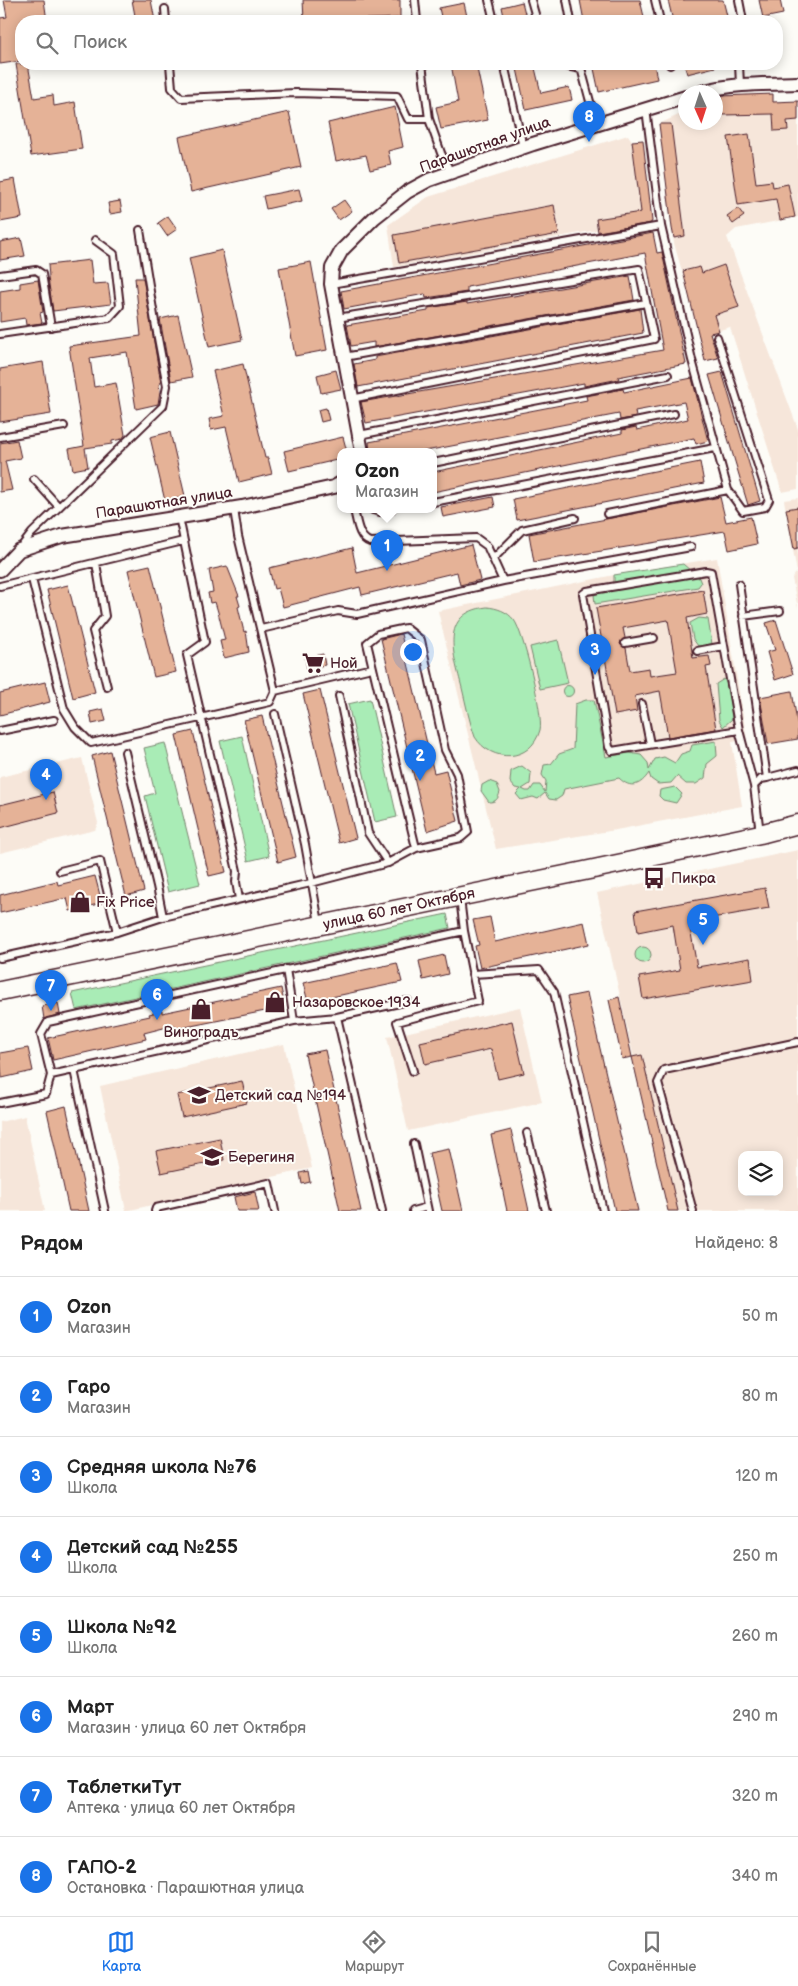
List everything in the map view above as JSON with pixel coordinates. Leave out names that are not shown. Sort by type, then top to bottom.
[{"type":"main road","name":"улица 60 лет Октября","points":[[0,991],[760,834],[798,824]]},
{"type":"street","points":[[723,87],[798,83]]},
{"type":"street","name":"Парашютная улица","points":[[361,448],[331,284],[332,268],[342,250],[374,218],[407,192],[429,180],[523,147],[678,99]]},
{"type":"street","name":"Парашютная улица","points":[[18,550],[62,536],[234,509],[337,485]]},
{"type":"street","points":[[0,570],[18,550]]},
{"type":"lane","points":[[415,0],[416,15]]},
{"type":"lane","points":[[489,0],[493,15]]},
{"type":"lane","points":[[532,0],[536,15]]},
{"type":"lane","points":[[567,0],[570,15]]},
{"type":"lane","points":[[655,0],[659,15]]},
{"type":"lane","points":[[739,0],[742,15]]},
{"type":"lane","points":[[165,10],[165,15]]},
{"type":"lane","points":[[170,70],[172,88],[181,98],[296,93],[397,96],[408,120],[428,119]]},
{"type":"lane","points":[[423,70],[428,119],[450,172]]},
{"type":"lane","points":[[505,70],[523,147]]},
{"type":"lane","points":[[582,70],[596,124]]},
{"type":"lane","points":[[739,70],[740,85]]},
{"type":"lane","points":[[646,109],[662,226],[692,360],[728,490],[743,511],[765,507],[769,500],[717,337]]},
{"type":"lane","points":[[331,284],[662,226]]},
{"type":"lane","points":[[18,550],[59,507],[163,406],[167,386],[154,322],[140,230]]},
{"type":"lane","points":[[0,334],[109,318],[120,306],[114,254],[95,240]]},
{"type":"lane","points":[[336,318],[639,269],[654,339],[352,399]]},
{"type":"lane","points":[[0,275],[36,270],[42,274],[50,327]]},
{"type":"lane","points":[[344,357],[646,304]]},
{"type":"lane","points":[[359,435],[668,375]]},
{"type":"lane","points":[[437,462],[674,414]]},
{"type":"lane","points":[[0,437],[64,426]]},
{"type":"lane","points":[[437,501],[716,448]]},
{"type":"lane","points":[[34,479],[59,507]]},
{"type":"lane","points":[[607,514],[728,490]]},
{"type":"lane","points":[[32,579],[64,709],[75,727],[91,743],[270,702],[275,691],[262,629],[238,536],[234,509]]},
{"type":"lane","points":[[355,513],[361,535],[364,540],[370,542],[476,538],[487,546],[503,581]]},
{"type":"lane","points":[[179,517],[205,642],[187,655],[237,871],[236,882],[239,899]]},
{"type":"lane","points":[[493,559],[522,530],[575,518]]},
{"type":"lane","points":[[0,586],[183,541]]},
{"type":"lane","points":[[262,629],[338,611],[357,614],[503,581],[691,547]]},
{"type":"lane","points":[[96,563],[105,616],[93,631],[106,687]]},
{"type":"lane","points":[[739,730],[612,751],[609,747],[583,594],[587,591],[706,571],[711,572],[739,730],[754,786],[760,834]]},
{"type":"lane","points":[[739,584],[767,778]]},
{"type":"lane","points":[[743,616],[780,610]]},
{"type":"lane","points":[[0,958],[117,932],[163,917],[388,863],[416,848],[461,838],[468,832],[457,774],[445,750],[421,640],[406,628],[378,634],[367,643],[416,848]]},
{"type":"lane","points":[[625,643],[654,638]]},
{"type":"lane","points":[[696,650],[724,646]]},
{"type":"lane","points":[[593,648],[603,647]]},
{"type":"lane","points":[[275,691],[372,668]]},
{"type":"lane","points":[[339,696],[368,833],[388,863]]},
{"type":"lane","points":[[642,704],[650,744]]},
{"type":"lane","points":[[275,714],[305,844],[320,925]]},
{"type":"lane","points":[[0,732],[54,720]]},
{"type":"lane","points":[[125,752],[163,917]]},
{"type":"lane","points":[[754,786],[761,779],[798,770]]},
{"type":"lane","points":[[60,871],[100,861],[117,932]]},
{"type":"lane","points":[[413,1070],[397,1022],[478,1001],[459,896]]},
{"type":"lane","points":[[0,1103],[46,1094],[50,1075],[41,1034],[48,1022],[464,930]]},
{"type":"lane","points":[[286,969],[294,1022]]},
{"type":"lane","points":[[472,974],[539,970],[554,992],[603,1211]]},
{"type":"lane","points":[[50,1075],[294,1022],[337,1017],[408,1001]]},
{"type":"lane","points":[[337,1017],[382,1211]]},
{"type":"lane","points":[[692,1211],[658,1083],[664,1070],[798,1042]]},
{"type":"lane","points":[[74,1070],[105,1211]]},
{"type":"lane","points":[[527,1133],[546,1211]]},
{"type":"lane","points":[[413,1211],[428,1209],[414,1144]]},
{"type":"lane","points":[[155,1211],[156,1208],[269,1183],[275,1211]]},
{"type":"shaded area","points":[[773,94],[773,102],[798,101],[798,217],[736,229],[727,237],[798,429],[798,489],[782,492],[730,327],[700,336],[674,243],[659,124],[678,115],[678,130],[723,130],[723,95]]},
{"type":"shaded area","points":[[628,135],[632,141],[641,212],[596,219],[597,230],[394,267],[388,225],[428,197]]},
{"type":"shaded area","points":[[798,498],[798,608],[792,578],[797,572],[784,500]]},
{"type":"shaded area","points":[[717,558],[747,740],[732,742],[742,806],[616,830],[496,849],[438,611],[614,575]]},
{"type":"shaded area","points":[[82,758],[98,823],[95,830],[0,853],[0,777]]},
{"type":"shaded area","points":[[798,850],[798,1211],[668,1211],[597,893]]},
{"type":"shaded area","points":[[520,1007],[542,1102],[408,1131],[387,1037]]},
{"type":"shaded area","points":[[284,1044],[312,1168],[126,1211],[100,1086]]},
{"type":"shaded area","points":[[25,1116],[45,1211],[0,1211],[0,1122]]},
{"type":"green space","points":[[683,564],[699,578],[701,583],[698,587],[595,604],[594,595],[607,590],[614,583],[614,575]]},
{"type":"green space","points":[[487,607],[505,612],[514,620],[518,627],[539,708],[540,730],[535,741],[520,754],[510,756],[491,752],[482,746],[475,737],[453,650],[455,627],[461,618],[472,611]]},
{"type":"green space","points":[[699,618],[708,619],[712,644],[698,646],[693,639],[690,623]]},
{"type":"green space","points":[[558,640],[568,683],[540,689],[530,647]]},
{"type":"green space","points":[[724,679],[728,686],[732,719],[723,727],[719,720],[716,684]]},
{"type":"green space","points":[[568,685],[574,691],[568,697],[562,691]]},
{"type":"green space","points":[[370,699],[397,817],[375,822],[348,704]]},
{"type":"green space","points":[[586,700],[594,700],[606,757],[629,753],[641,755],[648,763],[649,770],[655,759],[664,757],[675,763],[681,754],[690,751],[692,745],[716,741],[717,756],[707,764],[705,778],[696,784],[686,784],[677,776],[671,783],[658,784],[651,779],[649,773],[643,781],[632,785],[623,782],[619,778],[564,789],[562,796],[556,800],[549,799],[545,793],[538,799],[533,797],[521,800],[516,794],[521,789],[515,788],[510,782],[511,771],[522,766],[531,773],[530,784],[522,789],[530,791],[534,785],[540,785],[545,792],[546,781],[542,775],[544,765],[551,764],[559,754],[573,749],[575,704]]},
{"type":"green space","points":[[242,736],[269,856],[248,861],[220,741]]},
{"type":"green space","points":[[165,743],[200,884],[168,892],[145,796],[155,793],[144,748]]},
{"type":"green space","points":[[489,781],[497,784],[500,792],[496,800],[489,802],[481,791],[482,785]]},
{"type":"green space","points":[[675,787],[682,794],[676,803],[663,800],[659,796],[660,790]]},
{"type":"green space","points":[[447,914],[450,928],[76,1010],[72,993]]},
{"type":"green space","points":[[643,947],[649,949],[651,955],[649,961],[643,963],[637,961],[635,955],[637,949]]},
{"type":"building","points":[[4,0],[44,0],[46,15],[15,15],[15,62],[0,64],[0,18],[7,17]]},
{"type":"building","points":[[132,0],[151,0],[154,15],[135,15]]},
{"type":"building","points":[[303,0],[400,0],[400,15],[304,15]]},
{"type":"building","points":[[580,0],[640,0],[644,15],[583,15]]},
{"type":"building","points":[[668,0],[723,0],[727,15],[672,15]]},
{"type":"building","points":[[759,0],[780,0],[783,14],[762,15]]},
{"type":"building","points":[[522,2],[525,15],[504,15],[502,7]]},
{"type":"building","points":[[464,3],[467,15],[441,15],[439,8]]},
{"type":"building","points":[[17,70],[29,70],[34,98],[53,95],[54,106],[75,102],[82,149],[31,156]]},
{"type":"building","points":[[452,70],[477,70],[488,120],[441,129],[436,107],[458,102]]},
{"type":"building","points":[[517,70],[535,70],[541,93],[569,87],[572,100],[526,110]]},
{"type":"building","points":[[594,70],[655,70],[657,79],[599,92]]},
{"type":"building","points":[[686,70],[703,70],[687,74]]},
{"type":"building","points":[[773,94],[773,102],[798,101],[798,120],[787,121],[788,130],[774,131],[773,114],[723,115],[723,96]]},
{"type":"building","points":[[395,107],[403,147],[388,151],[391,165],[370,170],[366,155],[336,161],[328,123]]},
{"type":"building","points":[[289,112],[301,167],[191,192],[179,137]]},
{"type":"building","points":[[659,124],[671,124],[685,236],[674,238],[672,228]]},
{"type":"building","points":[[749,134],[756,183],[772,181],[773,187],[788,184],[795,217],[780,220],[776,199],[738,205],[728,137]]},
{"type":"building","points":[[643,140],[652,221],[651,223],[598,232],[596,219],[641,212],[632,141]]},
{"type":"building","points":[[15,179],[22,218],[0,222],[0,182]]},
{"type":"building","points":[[299,189],[302,201],[266,209],[263,196]]},
{"type":"building","points":[[344,200],[352,211],[339,220],[331,209]]},
{"type":"building","points":[[120,201],[122,212],[110,214],[108,203]]},
{"type":"building","points":[[554,205],[559,234],[399,263],[394,235]]},
{"type":"building","points":[[738,208],[744,216],[733,224],[727,216]]},
{"type":"building","points":[[168,216],[177,229],[167,236],[158,223]]},
{"type":"building","points":[[653,233],[657,253],[662,252],[686,364],[618,377],[619,379],[584,386],[584,383],[366,423],[361,402],[663,350],[645,253],[467,287],[467,292],[426,298],[425,294],[344,309],[341,291]]},
{"type":"building","points":[[21,238],[25,256],[0,260],[0,242]]},
{"type":"building","points":[[222,250],[242,340],[209,347],[189,258]]},
{"type":"building","points":[[90,260],[93,284],[108,283],[111,304],[53,311],[48,265]]},
{"type":"building","points":[[311,262],[327,350],[295,356],[279,268]]},
{"type":"building","points":[[724,265],[739,307],[714,315],[719,331],[710,333],[718,358],[705,361],[683,271],[700,267],[702,273]]},
{"type":"building","points":[[630,276],[634,300],[374,347],[374,342],[351,346],[347,325],[428,311],[428,308],[467,302],[467,304]]},
{"type":"building","points":[[135,278],[143,278],[161,383],[159,384],[158,404],[136,409],[127,352],[90,358],[94,387],[116,383],[125,435],[122,439],[112,441],[112,444],[85,448],[88,467],[73,470],[69,449],[84,446],[69,346],[141,336]]},
{"type":"building","points":[[38,280],[43,312],[40,313],[42,323],[26,325],[25,318],[0,322],[0,291],[20,288],[20,283]]},
{"type":"building","points":[[640,309],[643,333],[358,387],[354,364],[375,360],[375,357]]},
{"type":"building","points":[[178,315],[192,377],[171,381],[160,319]]},
{"type":"building","points":[[43,362],[51,414],[0,422],[0,369]]},
{"type":"building","points":[[243,364],[265,458],[268,458],[272,474],[239,482],[226,427],[211,430],[209,419],[224,416],[213,371]]},
{"type":"building","points":[[336,370],[341,389],[321,393],[317,375]]},
{"type":"building","points":[[722,372],[760,501],[748,505],[709,375]]},
{"type":"building","points":[[692,378],[708,441],[696,444],[694,438],[437,491],[437,471],[622,433],[622,430],[636,427],[637,430],[688,419],[684,402],[635,411],[636,417],[620,420],[619,414],[437,449],[370,448],[369,442],[587,400],[586,396],[623,389],[624,392]]},
{"type":"building","points":[[326,408],[329,420],[321,422],[318,410]]},
{"type":"building","points":[[170,432],[185,496],[165,501],[150,437]]},
{"type":"building","points":[[343,437],[346,448],[337,448],[337,460],[289,471],[284,451]]},
{"type":"building","points":[[17,440],[21,458],[5,461],[12,490],[0,492],[0,443]]},
{"type":"building","points":[[700,462],[704,483],[517,520],[513,499]]},
{"type":"building","points":[[493,497],[495,507],[443,517],[441,507]]},
{"type":"building","points":[[720,497],[726,522],[751,517],[757,544],[729,550],[725,531],[534,562],[529,534]]},
{"type":"building","points":[[798,507],[798,548],[794,549],[786,509]]},
{"type":"building","points":[[471,545],[480,580],[460,585],[457,572],[362,595],[360,587],[283,607],[278,588],[274,589],[269,568],[352,548],[357,573]]},
{"type":"building","points":[[150,565],[176,672],[154,677],[128,570]]},
{"type":"building","points":[[227,566],[239,596],[237,596],[240,606],[238,607],[244,632],[246,631],[249,652],[224,658],[220,641],[225,640],[215,602],[210,603],[208,593],[213,592],[209,570]]},
{"type":"building","points":[[68,585],[95,692],[73,698],[47,590]]},
{"type":"building","points":[[703,590],[707,614],[687,618],[693,658],[709,656],[711,666],[706,667],[716,729],[668,737],[660,691],[635,696],[637,711],[615,715],[604,652],[608,646],[602,642],[596,608]],"holes":[[[668,620],[677,672],[650,676],[649,668],[630,671],[626,648],[620,644],[625,638],[623,628]]]},
{"type":"building","points":[[776,620],[793,674],[775,680],[767,652],[775,650],[766,623]]},
{"type":"building","points":[[401,634],[434,773],[446,770],[458,821],[427,831],[381,639]]},
{"type":"building","points":[[323,654],[325,665],[307,669],[305,658]]},
{"type":"building","points":[[45,682],[50,702],[0,715],[0,693]]},
{"type":"building","points":[[320,690],[356,838],[339,843],[303,694]]},
{"type":"building","points":[[792,691],[798,739],[768,744],[760,697]]},
{"type":"building","points":[[103,709],[106,721],[92,724],[90,712]]},
{"type":"building","points":[[262,716],[296,857],[278,862],[244,720]]},
{"type":"building","points":[[193,731],[226,872],[209,876],[176,735]]},
{"type":"building","points":[[110,751],[144,891],[126,896],[92,756]]},
{"type":"building","points":[[53,792],[58,813],[0,828],[0,805]]},
{"type":"building","points":[[95,876],[102,903],[70,911],[67,898],[0,913],[0,895],[57,881],[58,885]]},
{"type":"building","points":[[765,888],[769,908],[689,922],[697,967],[750,958],[753,980],[643,999],[639,977],[680,970],[673,925],[638,932],[635,911]]},
{"type":"building","points":[[490,917],[495,942],[584,922],[589,944],[480,968],[475,946],[479,945],[473,920]]},
{"type":"building","points":[[444,955],[448,974],[423,980],[419,961]]},
{"type":"building","points":[[397,963],[402,982],[308,1002],[303,983]]},
{"type":"building","points":[[281,988],[285,1007],[176,1029],[175,1025],[144,1033],[146,1039],[53,1060],[48,1038],[150,1016],[149,1014],[162,1011],[162,1013]]},
{"type":"building","points":[[587,993],[638,1211],[615,1211],[567,997]]},
{"type":"building","points":[[619,997],[632,1057],[622,1059],[609,1000]]},
{"type":"building","points":[[58,1003],[60,1014],[44,1019],[42,1006]]},
{"type":"building","points":[[512,1021],[524,1073],[498,1079],[491,1049],[425,1064],[420,1042]]},
{"type":"building","points":[[28,1048],[33,1071],[2,1078],[0,1053]]},
{"type":"building","points":[[325,1050],[361,1211],[340,1211],[305,1054]]},
{"type":"building","points":[[642,1055],[678,1211],[668,1211],[632,1057]]},
{"type":"building","points":[[242,1081],[247,1103],[182,1117],[177,1095]]},
{"type":"building","points":[[66,1106],[89,1211],[69,1211],[47,1111]]},
{"type":"building","points":[[511,1130],[529,1211],[507,1211],[491,1135]]},
{"type":"building","points":[[220,1138],[224,1160],[161,1173],[156,1151]]},
{"type":"building","points":[[449,1149],[463,1211],[442,1211],[429,1153]]},
{"type":"building","points":[[308,1171],[310,1182],[302,1184],[300,1173]]},
{"type":"building","points":[[255,1192],[259,1211],[237,1211],[234,1197]]},
{"type":"place","name":"ГАПО-2","points":[[589,142]]},
{"type":"place","name":"Ozon","points":[[387,571]]},
{"type":"place","name":"Ной","points":[[313,663]]},
{"type":"place","name":"Средняя школа №76","points":[[595,675]]},
{"type":"place","name":"Гаро","points":[[420,781]]},
{"type":"place","name":"Детский сад №255","points":[[46,800]]},
{"type":"place","name":"Пикра","points":[[654,878]]},
{"type":"place","name":"Fix Price","points":[[80,902]]},
{"type":"place","name":"Школа №92","points":[[703,945]]},
{"type":"place","name":"Назаровское 1934","points":[[275,1002]]},
{"type":"place","name":"Виноградъ","points":[[201,1009]]},
{"type":"place","name":"ТаблеткиТут","points":[[51,1011]]},
{"type":"place","name":"Март","points":[[157,1020]]},
{"type":"place","name":"Детский сад №194","points":[[199,1095]]},
{"type":"place","name":"Берегиня","points":[[212,1157]]}]
